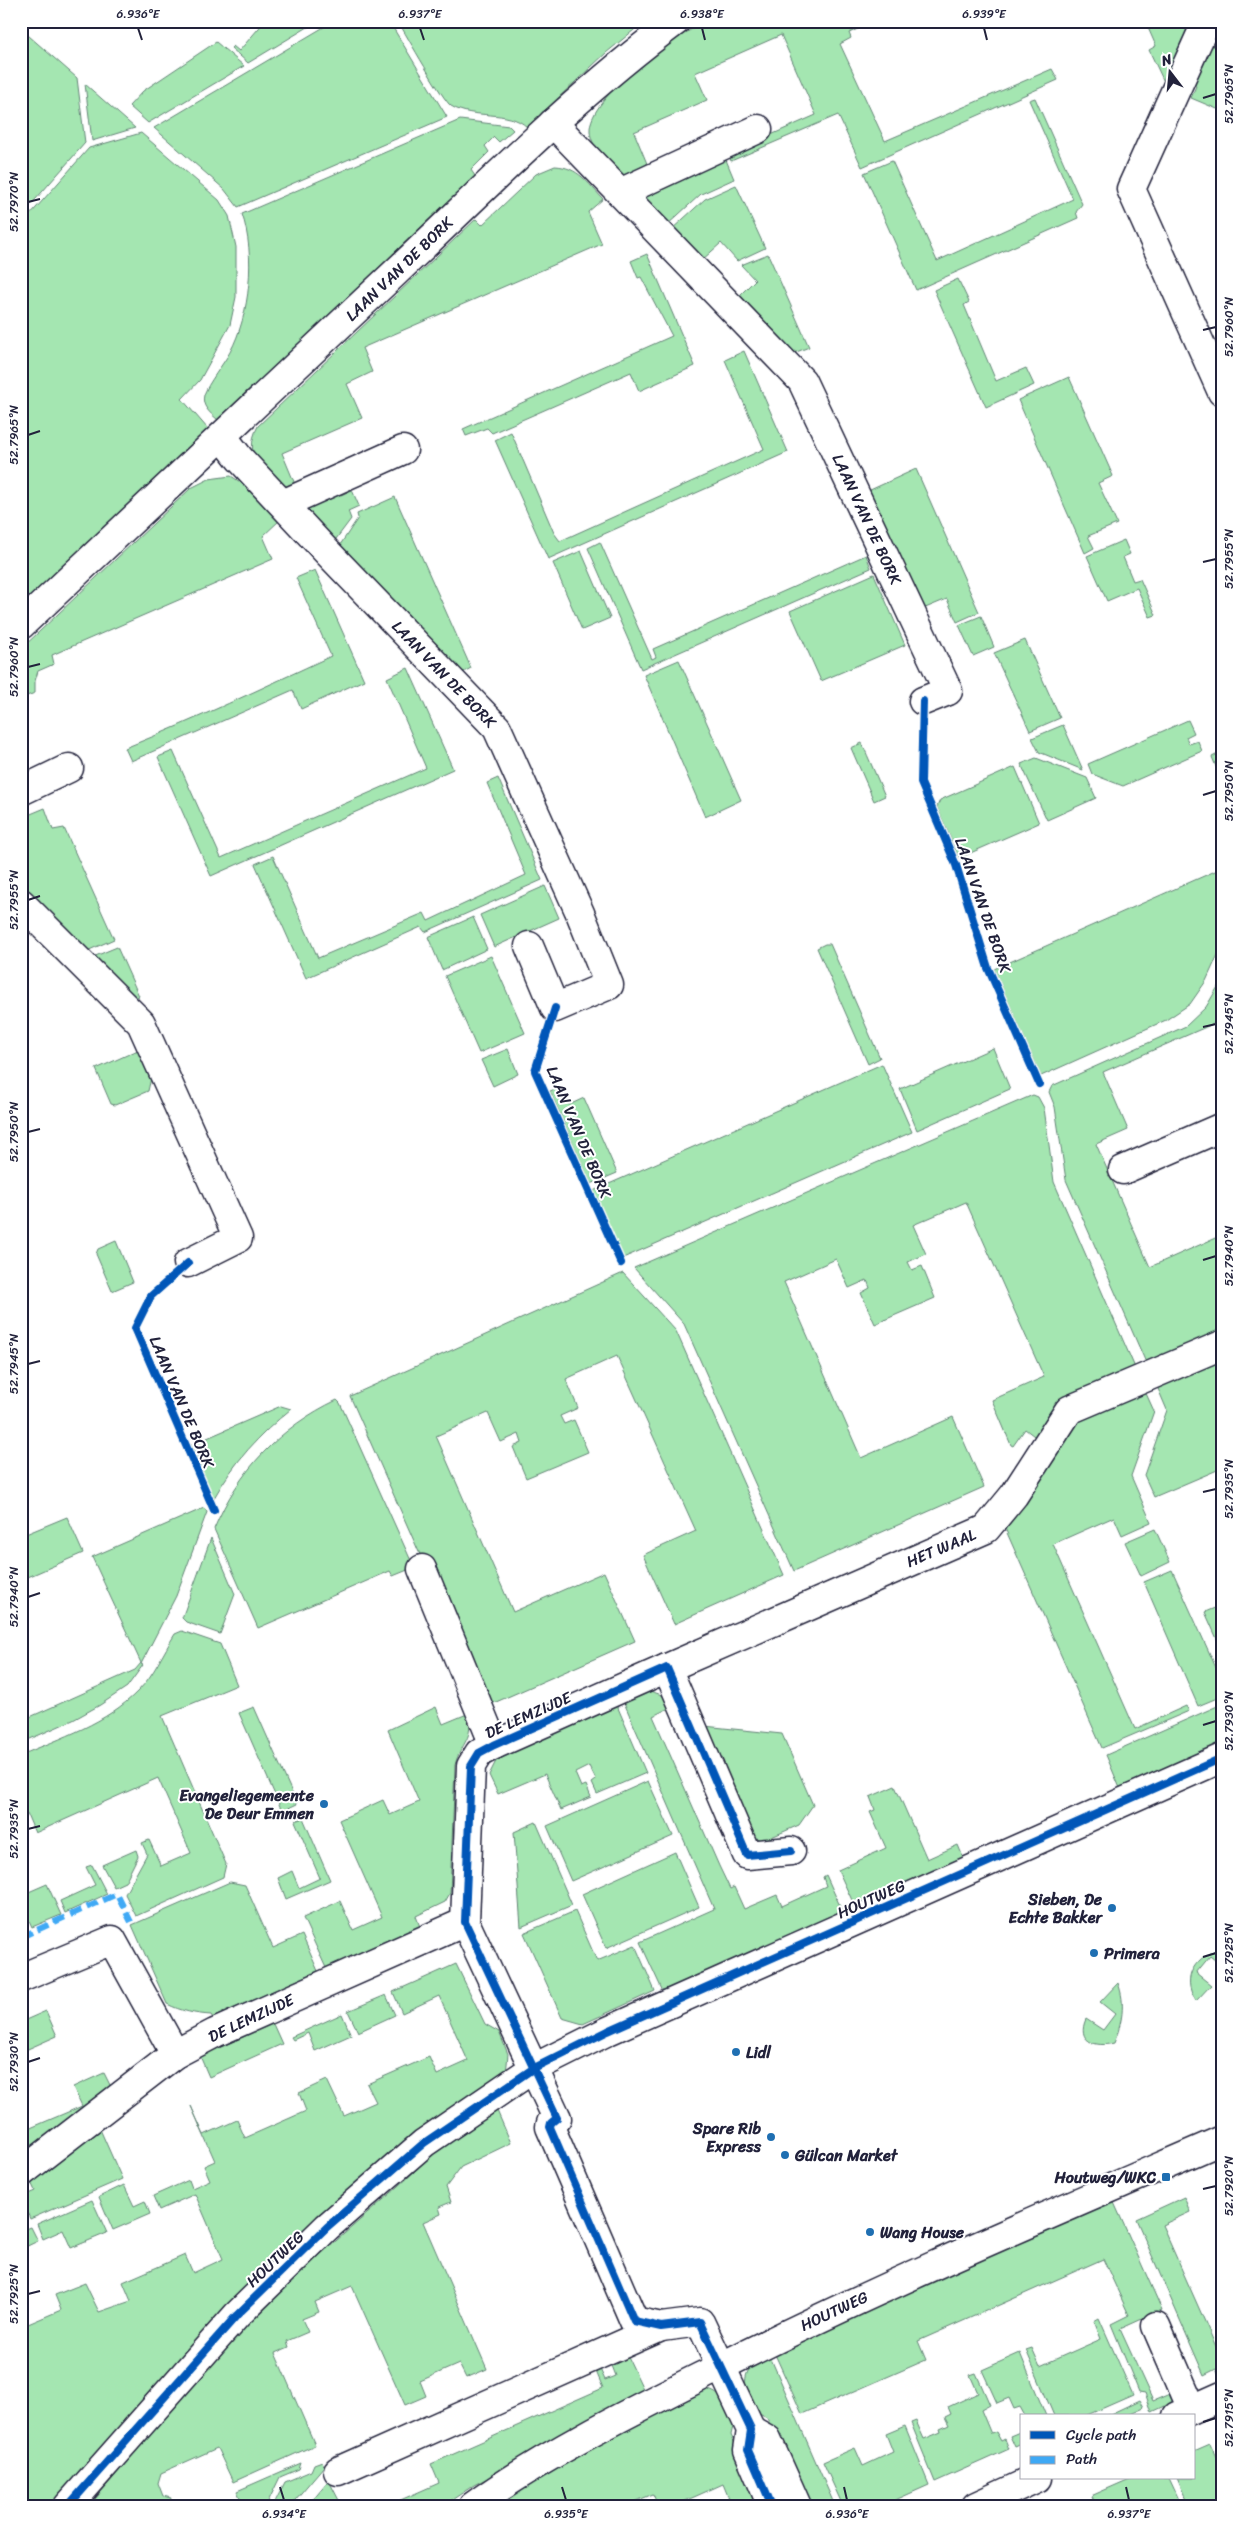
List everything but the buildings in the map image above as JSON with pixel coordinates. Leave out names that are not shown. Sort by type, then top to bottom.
[{"type":"street","name":"LAAN VAN DE BORK","points":[[21,625],[223,437],[554,123],[625,58],[676,21]]},
{"type":"street","points":[[1207,21],[1131,189],[1222,392]]},
{"type":"street","name":"LAAN VAN DE BORK","points":[[554,123],[802,381],[948,691],[923,701]]},
{"type":"street","points":[[622,192],[758,130]]},
{"type":"street","name":"LAAN VAN DE BORK","points":[[223,437],[240,459],[328,553],[497,728],[580,913],[609,985],[556,1008],[528,946]]},
{"type":"street","points":[[284,504],[403,450]]},
{"type":"street","points":[[21,791],[69,768]]},
{"type":"street","points":[[21,904],[141,1023],[238,1238],[188,1263]]},
{"type":"street","points":[[1124,1170],[1222,1127]]},
{"type":"street","name":"HET WAAL","points":[[667,1668],[986,1529],[1014,1495],[1069,1410],[1222,1345]]},
{"type":"street","name":"DE LEMZIJDE","points":[[422,1569],[494,1745]]},
{"type":"street","points":[[667,1668],[747,1855],[791,1851]]},
{"type":"street","name":"DE LEMZIJDE","points":[[534,2068],[465,1922],[471,1766],[479,1753],[494,1745],[667,1668]]},
{"type":"street","name":"HOUTWEG","points":[[68,2506],[237,2315],[327,2227],[424,2143],[534,2068],[608,2031],[1222,1758]]},
{"type":"street","name":"DE LEMZIJDE","points":[[21,2173],[175,2054],[215,2033],[465,1922]]},
{"type":"street","points":[[21,1978],[112,1940],[175,2054]]},
{"type":"street","points":[[534,2068],[557,2118],[551,2123],[550,2127],[634,2321],[661,2327]]},
{"type":"street","name":"HOUTWEG","points":[[473,2506],[571,2444],[824,2315],[1222,2140]]},
{"type":"street","points":[[338,2472],[661,2327],[700,2322],[751,2430],[748,2450],[772,2506]]},
{"type":"street","points":[[1156,2326],[1185,2412],[1222,2396]]},
{"type":"street","points":[[751,2430],[767,2440],[797,2506]]},
{"type":"street","points":[[976,2506],[1033,2480]]},
{"type":"green space","points":[[265,21],[318,21],[248,63],[231,48],[233,46],[239,51]]},
{"type":"green space","points":[[334,21],[389,21],[447,117],[238,207],[224,189],[154,128]]},
{"type":"green space","points":[[398,21],[645,21],[606,53],[527,127],[510,118],[470,113],[451,106],[433,80]]},
{"type":"green space","points":[[707,21],[875,21],[849,33],[851,38],[840,44],[885,141],[1052,69],[1058,80],[862,167],[838,115],[731,161],[728,154],[816,115],[781,35],[695,73],[707,100],[634,132],[648,166],[625,179],[594,145],[590,131],[593,117],[603,101],[636,68],[676,39]]},
{"type":"green space","points":[[1145,21],[1193,21],[1165,84],[1149,50],[1156,46]]},
{"type":"green space","points":[[1218,21],[1222,21],[1222,111],[1191,98],[1196,86],[1187,81]]},
{"type":"green space","points":[[21,29],[77,78],[85,143],[21,216],[21,164],[24,160],[21,157]]},
{"type":"green space","points":[[216,42],[244,66],[148,123],[129,106],[143,91]]},
{"type":"green space","points":[[85,84],[135,128],[92,141]]},
{"type":"green space","points":[[1035,98],[1082,204],[1076,212],[1078,218],[916,290],[864,173],[892,161],[937,261],[1073,199],[1029,100]]},
{"type":"green space","points":[[460,120],[509,126],[513,130],[499,142],[494,137],[485,146],[489,152],[471,170],[475,176],[218,420],[207,409],[203,399],[208,386],[230,352],[237,337],[246,303],[250,266],[249,248],[242,214]]},
{"type":"green space","points":[[141,133],[219,200],[229,216],[236,247],[236,297],[230,325],[200,380],[182,399],[208,429],[21,605],[21,225],[89,148]]},
{"type":"green space","points":[[724,155],[734,179],[701,194],[666,226],[640,198]]},
{"type":"green space","points":[[555,166],[570,169],[582,177],[603,199],[588,212],[602,244],[362,348],[372,372],[347,384],[362,418],[282,453],[297,489],[287,492],[264,471],[254,456],[252,447],[258,426],[476,219],[482,225],[536,174]]},
{"type":"green space","points":[[736,185],[765,248],[737,261],[721,243],[701,261],[671,230],[705,199]]},
{"type":"green space","points":[[647,254],[695,366],[639,391],[631,372],[492,433],[487,428],[466,436],[463,429],[672,336],[641,277],[638,278],[631,261]]},
{"type":"green space","points":[[768,254],[809,347],[789,355],[736,299],[755,280],[741,265]]},
{"type":"green space","points":[[958,279],[969,302],[964,305],[996,381],[1026,368],[1034,385],[986,407],[934,290]]},
{"type":"green space","points":[[744,351],[788,452],[548,559],[495,440],[511,432],[554,533],[560,541],[764,449],[725,360]]},
{"type":"green space","points":[[1069,377],[1113,476],[1098,483],[1117,524],[1088,536],[1094,548],[1085,553],[1018,400]]},
{"type":"green space","points":[[916,469],[979,612],[957,622],[947,599],[923,609],[868,491]]},
{"type":"green space","points":[[231,476],[248,487],[280,520],[263,536],[273,559],[52,655],[54,664],[38,671],[35,681],[35,693],[21,698],[21,649],[191,488],[209,479]]},
{"type":"green space","points":[[339,490],[341,495],[352,490],[359,506],[348,511],[351,519],[333,543],[304,512],[316,500]]},
{"type":"green space","points":[[395,497],[471,668],[460,674],[338,548],[358,518],[357,514]]},
{"type":"green space","points":[[1124,540],[1130,554],[1123,557],[1133,581],[1140,579],[1156,615],[1150,617],[1137,588],[1107,601],[1087,556]]},
{"type":"green space","points":[[600,542],[652,659],[656,657],[653,649],[866,555],[871,568],[641,669],[588,548]]},
{"type":"green space","points":[[581,551],[610,618],[582,630],[553,563]]},
{"type":"green space","points":[[315,570],[364,680],[301,709],[293,690],[131,761],[125,748],[203,715],[331,656],[296,578]]},
{"type":"green space","points":[[874,574],[905,645],[821,681],[790,611]]},
{"type":"green space","points":[[981,616],[994,647],[973,656],[959,625]]},
{"type":"green space","points":[[1025,640],[1060,718],[1030,731],[994,653]]},
{"type":"green space","points":[[679,660],[741,800],[705,817],[644,675]]},
{"type":"green space","points":[[408,668],[453,769],[211,876],[158,757],[173,751],[221,858],[426,768],[387,678]]},
{"type":"green space","points":[[1188,720],[1194,733],[1186,737],[1189,744],[1198,741],[1202,751],[1123,786],[1092,774],[1088,764]]},
{"type":"green space","points":[[1063,725],[1083,770],[1039,752],[1032,738]]},
{"type":"green space","points":[[862,743],[885,796],[874,801],[851,748]]},
{"type":"green space","points":[[1222,752],[1222,781],[1212,757]]},
{"type":"green space","points":[[1036,758],[1087,778],[1096,798],[1047,820],[1021,764]]},
{"type":"green space","points":[[1015,767],[1039,823],[959,858],[937,807],[940,800]]},
{"type":"green space","points":[[498,778],[542,880],[425,932],[421,927],[306,978],[255,864],[273,856],[318,958],[424,913],[428,921],[526,875],[487,783]]},
{"type":"green space","points":[[45,808],[53,830],[64,828],[114,939],[87,951],[21,884],[21,818]]},
{"type":"green space","points":[[1222,868],[1222,946],[1206,981],[1190,1004],[1166,1020],[1041,1076],[994,969]]},
{"type":"green space","points":[[545,886],[559,918],[494,947],[480,915]]},
{"type":"green space","points":[[473,917],[487,949],[442,970],[428,937]]},
{"type":"green space","points":[[830,944],[880,1058],[868,1064],[817,948]]},
{"type":"green space","points":[[117,947],[139,996],[133,999],[93,957]]},
{"type":"green space","points":[[491,956],[525,1033],[479,1053],[445,976]]},
{"type":"green space","points":[[1222,980],[1222,1020],[1103,1072],[1128,1130],[1096,1144],[1150,1267],[1222,1235],[1222,1333],[1147,1365],[1066,1180],[1055,1107],[1049,1092],[1052,1086],[1186,1026],[1206,1007]]},
{"type":"green space","points":[[993,1048],[1010,1089],[917,1130],[900,1089]]},
{"type":"green space","points":[[508,1049],[518,1074],[493,1086],[481,1060]]},
{"type":"green space","points":[[138,1050],[151,1078],[148,1091],[115,1105],[111,1104],[96,1069]]},
{"type":"green space","points":[[882,1064],[912,1132],[623,1258],[593,1191]]},
{"type":"green space","points":[[561,1087],[569,1105],[584,1098],[617,1173],[591,1184],[550,1091]]},
{"type":"green space","points":[[1033,1095],[1038,1097],[1044,1108],[1054,1182],[1136,1370],[1038,1439],[1025,1429],[1013,1446],[1011,1445],[992,1400],[1044,1377],[966,1202],[913,1225],[926,1254],[908,1262],[912,1270],[922,1266],[935,1298],[875,1324],[861,1293],[870,1288],[867,1280],[849,1288],[836,1259],[784,1282],[861,1458],[953,1417],[984,1487],[794,1571],[684,1324],[634,1268]]},
{"type":"green space","points":[[116,1241],[133,1282],[112,1291],[96,1254],[98,1249]]},
{"type":"green space","points":[[623,1273],[676,1331],[784,1575],[674,1624],[643,1555],[696,1531],[617,1356],[566,1379],[578,1408],[560,1416],[564,1424],[574,1420],[588,1452],[526,1478],[513,1447],[522,1443],[519,1434],[501,1442],[488,1413],[436,1436],[513,1612],[604,1572],[635,1641],[487,1706],[350,1396]]},
{"type":"green space","points":[[1222,1355],[1222,1468],[1154,1497],[1144,1475],[1167,1410],[1156,1384]]},
{"type":"green space","points":[[1144,1389],[1154,1411],[1131,1476],[1151,1522],[1122,1535],[1114,1517],[1053,1544],[1135,1729],[1186,1706],[1189,1711],[1102,1748],[1004,1526],[1077,1418]]},
{"type":"green space","points":[[337,1400],[412,1563],[410,1569],[393,1576],[390,1571],[258,1628],[214,1529],[235,1488],[263,1453],[297,1423]]},
{"type":"green space","points":[[281,1406],[291,1409],[248,1450],[214,1498],[191,1445]]},
{"type":"green space","points":[[204,1508],[207,1512],[176,1596],[141,1664],[143,1665],[127,1687],[73,1720],[21,1743],[21,1721],[135,1670],[141,1663],[92,1557]]},
{"type":"green space","points":[[67,1517],[83,1553],[21,1580],[21,1536]]},
{"type":"green space","points":[[1155,1529],[1170,1562],[1141,1576],[1125,1542]]},
{"type":"green space","points":[[211,1538],[235,1594],[220,1634],[186,1622],[182,1618]]},
{"type":"green space","points":[[1172,1570],[1222,1681],[1222,1696],[1198,1706],[1144,1582]]},
{"type":"green space","points":[[1222,1605],[1222,1650],[1205,1612]]},
{"type":"green space","points":[[182,1631],[220,1644],[237,1685],[162,1716],[226,1864],[223,1877],[136,1916],[125,1894],[147,1854],[142,1843],[149,1840],[161,1866],[191,1853],[158,1778],[35,1833],[27,1814],[21,1817],[21,1755],[83,1729],[126,1702],[149,1678],[175,1634]]},
{"type":"green space","points":[[647,1690],[662,1695],[671,1707],[653,1716],[719,1866],[730,1889],[734,1887],[744,1909],[777,1895],[782,1906],[826,1886],[823,1877],[826,1875],[845,1917],[665,1996],[640,1942],[714,1909],[622,1698]]},
{"type":"green space","points":[[615,1701],[646,1773],[597,1794],[592,1783],[596,1780],[589,1766],[575,1773],[581,1787],[586,1785],[591,1797],[561,1810],[545,1774],[498,1794],[489,1775],[498,1757]]},
{"type":"green space","points":[[1222,1704],[1222,1750],[1122,1793],[1106,1755]]},
{"type":"green space","points":[[254,1707],[297,1804],[282,1811],[239,1713]]},
{"type":"green space","points":[[436,1707],[443,1724],[467,1714],[470,1729],[455,1765],[450,1893],[445,1902],[416,1916],[420,1927],[326,1968],[303,1918],[340,1901],[353,1930],[382,1917],[339,1820],[383,1800],[390,1815],[419,1802],[388,1730]]},
{"type":"green space","points":[[704,1726],[782,1734],[813,1805],[799,1825],[760,1842],[758,1838],[754,1840]]},
{"type":"green space","points":[[648,1781],[673,1836],[571,1881],[547,1826]]},
{"type":"green space","points":[[895,1786],[927,1859],[958,1845],[963,1857],[973,1853],[976,1859],[857,1911],[838,1870],[886,1848],[870,1812],[875,1810],[870,1797]]},
{"type":"green space","points":[[303,1818],[330,1880],[286,1899],[278,1878],[292,1871],[299,1888],[320,1878],[295,1821]]},
{"type":"green space","points":[[536,1822],[572,1905],[521,1927],[514,1832]]},
{"type":"green space","points":[[136,1850],[138,1856],[125,1882],[114,1887],[102,1865]]},
{"type":"green space","points":[[675,1852],[699,1907],[606,1948],[582,1894]]},
{"type":"green space","points":[[92,1865],[107,1894],[65,1913],[60,1901],[95,1885],[86,1867]]},
{"type":"green space","points":[[230,1882],[245,1885],[273,1948],[302,1935],[318,1971],[213,2018],[211,2015],[188,2012],[167,2004],[132,1925]]},
{"type":"green space","points":[[47,1884],[61,1915],[32,1927],[21,1903],[21,1888],[24,1894]]},
{"type":"green space","points":[[575,1911],[597,1961],[635,1945],[655,1991],[583,2024],[562,2018],[524,1933]]},
{"type":"green space","points":[[1222,1948],[1222,1966],[1210,1956],[1196,1973],[1211,1985],[1196,2001],[1191,1992],[1190,1975],[1199,1961],[1213,1951]]},
{"type":"green space","points":[[456,1964],[485,2024],[499,2032],[508,2054],[506,2074],[219,2315],[113,2436],[55,2506],[21,2506],[21,2327],[61,2310],[55,2295],[85,2283],[99,2312],[131,2301],[123,2282],[185,2255],[193,2273],[223,2259],[195,2194],[159,2210],[153,2196],[189,2180],[192,2188],[210,2180],[204,2166],[215,2161],[191,2106],[204,2135],[237,2120],[245,2138],[306,2111],[299,2093],[327,2080],[344,2116],[376,2102],[367,2084],[429,2057],[437,2075],[468,2061],[439,1996],[402,2013],[393,1992]]},
{"type":"green space","points":[[1118,1983],[1122,1998],[1122,2013],[1114,2043],[1100,2044],[1089,2041],[1083,2033],[1086,2019],[1103,2030],[1115,2014],[1100,2002]]},
{"type":"green space","points":[[386,1995],[395,2015],[358,2032],[348,2011]]},
{"type":"green space","points":[[46,2011],[57,2036],[21,2052],[21,2022]]},
{"type":"green space","points":[[342,2014],[351,2035],[315,2051],[308,2033],[293,2040],[291,2037]]},
{"type":"green space","points":[[273,2024],[282,2044],[209,2077],[200,2056]]},
{"type":"green space","points":[[104,2073],[112,2089],[21,2159],[21,2132],[82,2106],[73,2087]]},
{"type":"green space","points":[[495,2106],[511,2143],[461,2167],[446,2187],[451,2202],[439,2207],[441,2214],[423,2222],[487,2369],[466,2378],[459,2364],[420,2381],[426,2396],[405,2405],[352,2286],[315,2302],[319,2312],[302,2319],[308,2332],[287,2341],[289,2347],[275,2353],[315,2445],[233,2482],[217,2448],[161,2473],[158,2483],[163,2496],[171,2498],[169,2506],[89,2506],[225,2347],[257,2314],[298,2274],[399,2186],[442,2145]]},
{"type":"green space","points":[[99,2127],[122,2179],[30,2219],[21,2197],[35,2191],[30,2180]]},
{"type":"green space","points":[[124,2185],[134,2206],[145,2201],[150,2214],[113,2230],[99,2197]]},
{"type":"green space","points":[[1184,2197],[1190,2212],[1162,2225],[1222,2360],[1222,2383],[1216,2369],[1204,2375],[1136,2219]]},
{"type":"green space","points":[[1112,2198],[1162,2310],[1120,2329],[1153,2401],[1172,2393],[1176,2401],[1152,2412],[1145,2393],[1139,2392],[1111,2324],[1129,2315],[1103,2259],[918,2341],[926,2360],[802,2414],[773,2350]]},
{"type":"green space","points":[[92,2200],[107,2233],[71,2248],[63,2230],[43,2239],[37,2224]]},
{"type":"green space","points":[[31,2227],[38,2241],[21,2249],[21,2231]]},
{"type":"green space","points":[[1099,2318],[1133,2395],[1090,2414],[1053,2414],[1026,2350],[1032,2348],[1040,2366],[1101,2339],[1094,2321]]},
{"type":"green space","points":[[768,2352],[835,2506],[807,2506],[767,2418],[755,2412],[747,2393],[746,2378],[752,2365]]},
{"type":"green space","points":[[626,2353],[646,2395],[592,2425],[474,2485],[443,2506],[387,2506],[439,2483],[431,2464],[603,2388],[595,2369],[599,2367],[605,2380],[615,2376],[610,2363]]},
{"type":"green space","points":[[1020,2353],[1045,2414],[1024,2414],[1020,2407],[1014,2409],[1009,2398],[997,2403],[982,2370]]},
{"type":"green space","points":[[976,2373],[990,2405],[981,2410],[991,2434],[996,2432],[1001,2441],[1005,2439],[1009,2449],[935,2482],[911,2423],[916,2421],[924,2439],[941,2432],[940,2429],[949,2425],[945,2417],[951,2414],[948,2407],[978,2393],[970,2375]]},
{"type":"green space","points":[[701,2389],[719,2395],[726,2404],[734,2422],[731,2435],[761,2502],[752,2506],[732,2506],[723,2484],[674,2506],[658,2506],[653,2494],[625,2506],[492,2506],[537,2476]]},
{"type":"green space","points":[[1140,2400],[1144,2407],[1128,2414],[1110,2414]]},
{"type":"green space","points":[[905,2426],[929,2485],[882,2506],[843,2506],[823,2462],[855,2448],[863,2466],[893,2452],[886,2434]]},
{"type":"green space","points":[[1020,2432],[1020,2445],[1015,2447],[1010,2436]]},
{"type":"green space","points":[[1210,2444],[1222,2470],[1222,2499],[1205,2506],[1189,2506],[1178,2480],[1196,2480],[1196,2450]]},
{"type":"green space","points":[[322,2461],[324,2466],[290,2506],[273,2506],[285,2482],[311,2471],[314,2464]]},
{"type":"green space","points":[[301,2463],[299,2469],[280,2477],[266,2506],[241,2506],[243,2504],[237,2491]]},
{"type":"green space","points":[[1127,2480],[1170,2480],[1182,2506],[1095,2506],[1091,2496]]},
{"type":"green space","points":[[329,2481],[342,2506],[307,2506],[327,2482]]},
{"type":"marked path","points":[[21,1937],[117,1894],[131,1922]]},
{"type":"cycle path","points":[[923,701],[921,783],[956,865],[988,968],[1039,1084]]},
{"type":"cycle path","points":[[555,1008],[535,1071],[621,1263]]},
{"type":"cycle path","points":[[188,1263],[151,1296],[135,1328],[214,1510]]},
{"type":"cycle path","points":[[772,2506],[748,2450],[751,2430],[700,2322],[661,2327],[634,2321],[550,2127],[551,2123],[557,2118],[465,1922],[471,1766],[479,1753],[494,1745],[667,1668],[747,1855],[791,1851]]},
{"type":"cycle path","points":[[68,2506],[237,2315],[327,2227],[424,2143],[534,2068],[608,2031],[1222,1758]]},
{"type":"place","name":"Evangeliegemeente De Deur Emmen","points":[[324,1804]]},
{"type":"place","name":"Sieben, De Echte Bakker","points":[[1112,1908]]},
{"type":"place","name":"Primera","points":[[1094,1953]]},
{"type":"place","name":"Lidl","points":[[736,2052]]},
{"type":"place","name":"Spare Rib Express","points":[[771,2137]]},
{"type":"place","name":"Gülcan Market","points":[[785,2155]]},
{"type":"place","name":"Houtweg/WKC","points":[[1166,2177]]},
{"type":"place","name":"Wang House","points":[[870,2232]]}]
